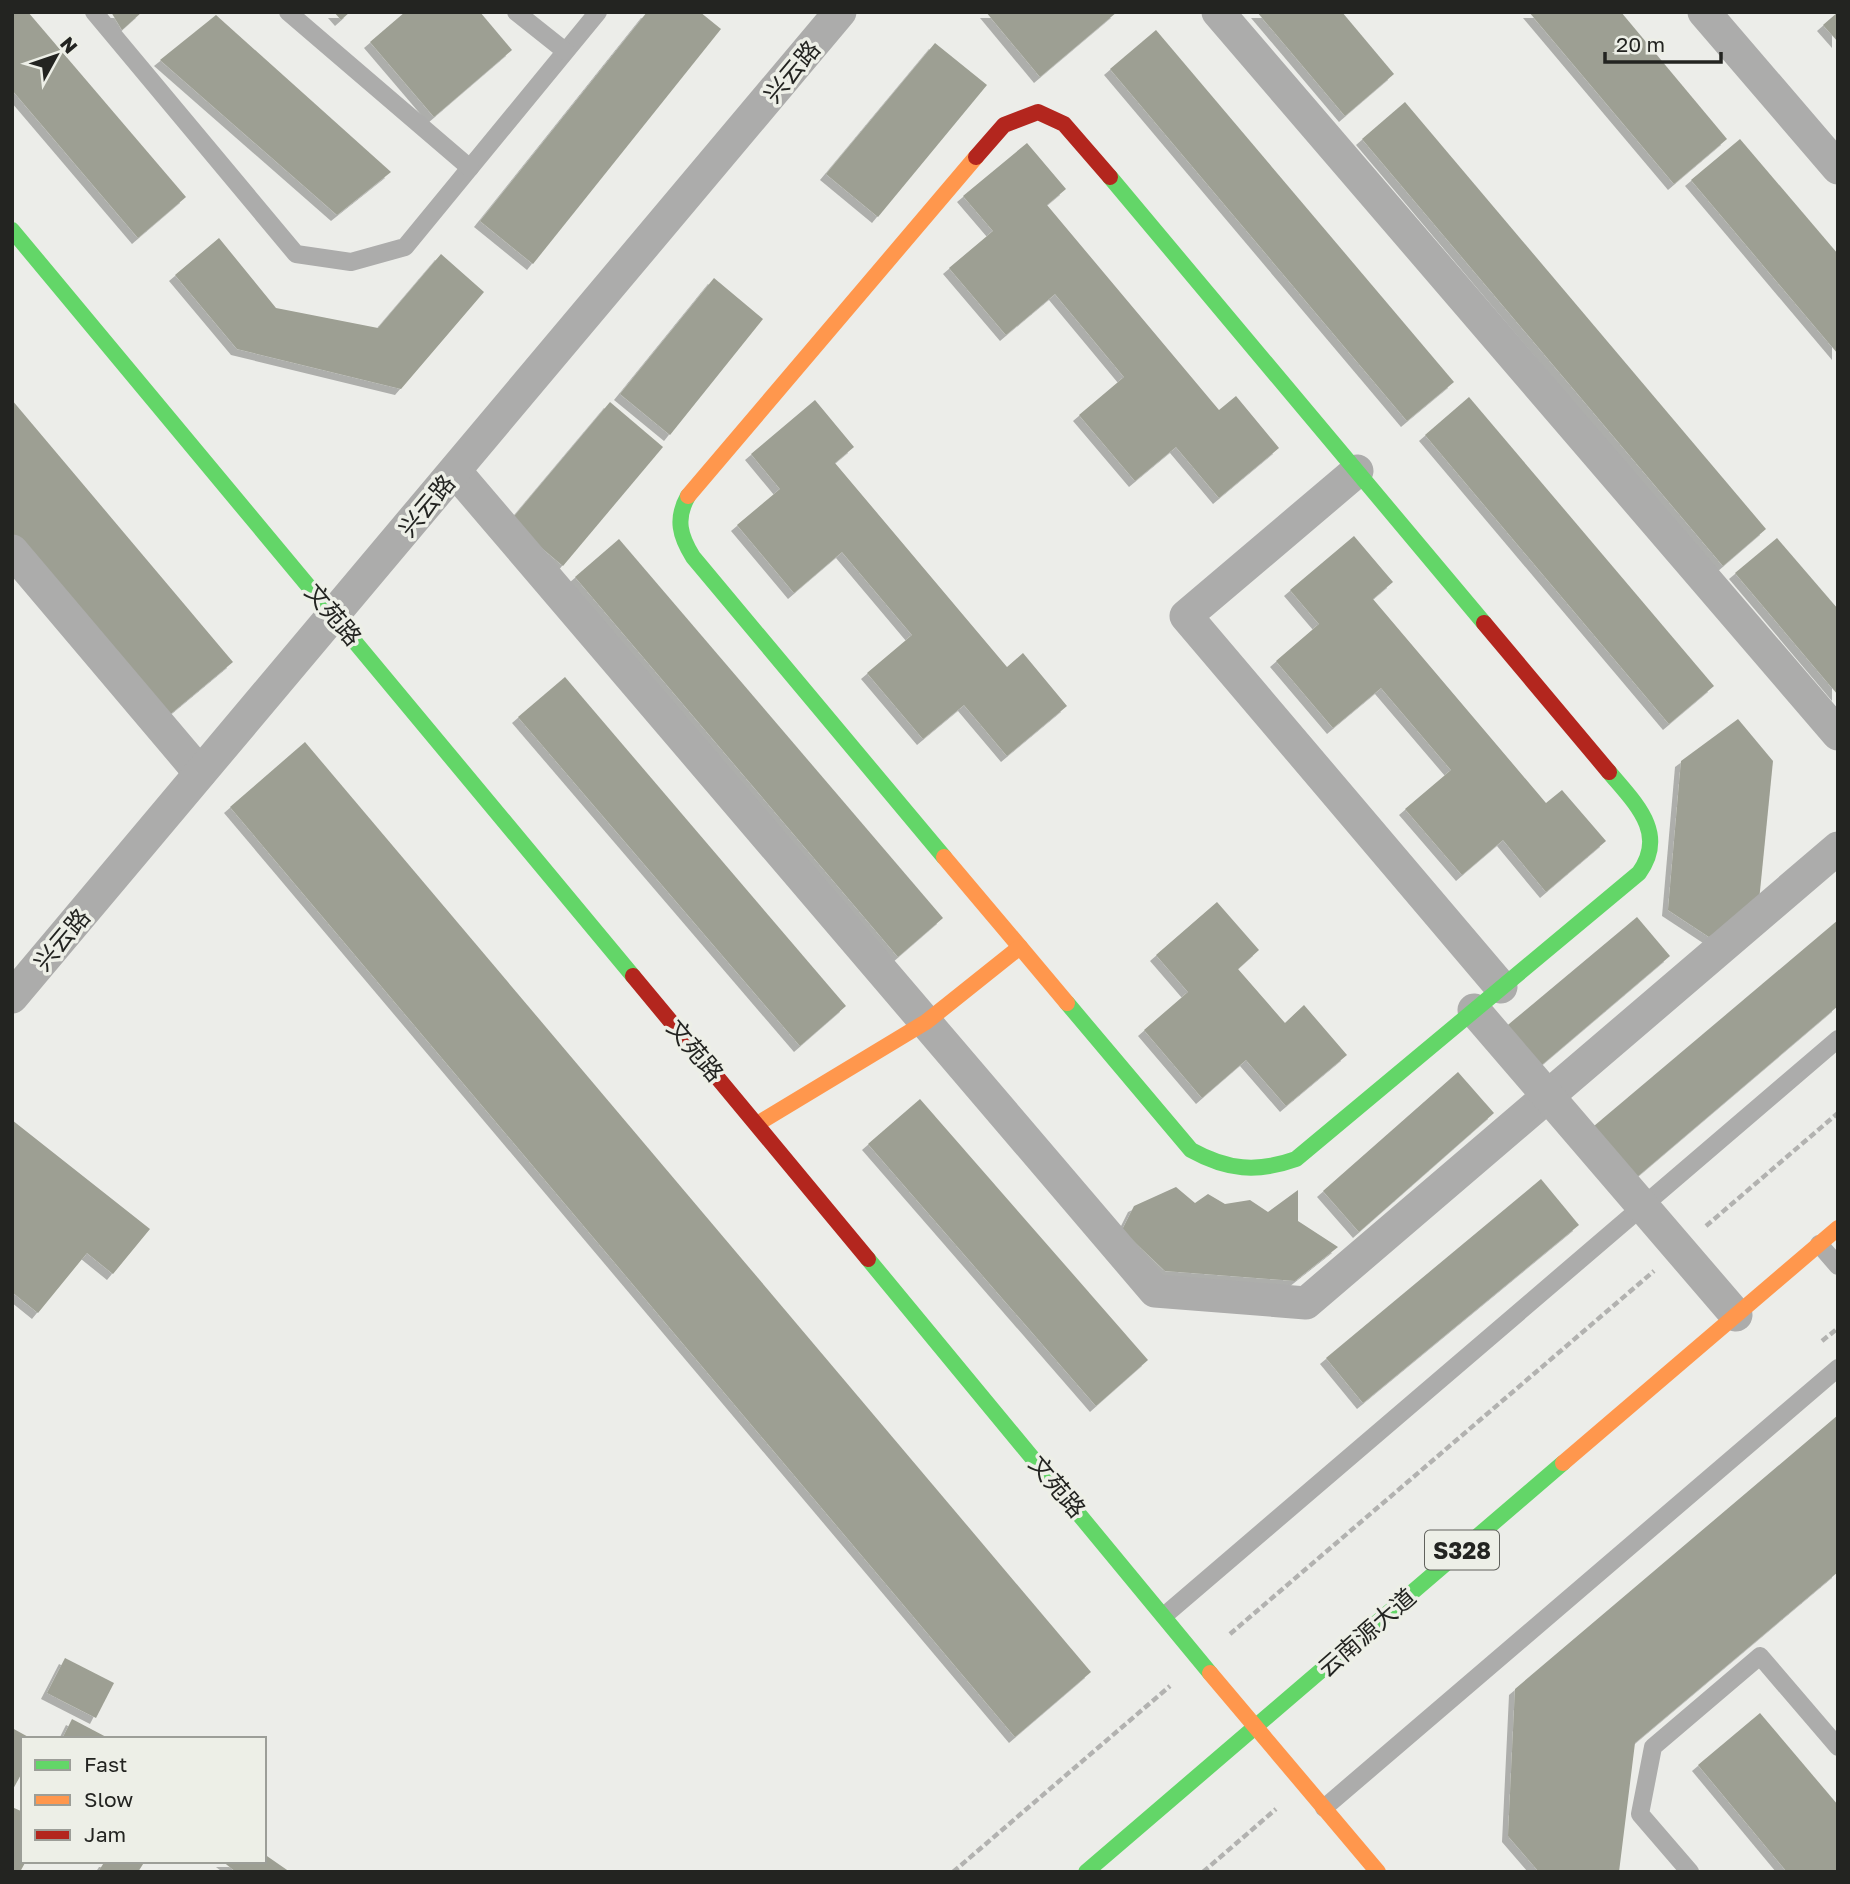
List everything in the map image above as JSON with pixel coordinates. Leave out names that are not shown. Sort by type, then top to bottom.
[{"type":"street","name":"兴云路","points":[[12,998],[840,12]]},
{"type":"street","points":[[1218,12],[1838,734]]},
{"type":"street","points":[[1704,12],[1838,168]]},
{"type":"street","points":[[1025,112],[1051,114],[1067,125],[1357,471],[1636,804],[1654,845],[1652,858],[1639,873],[1296,1159],[1268,1171],[1242,1170],[1214,1164],[1191,1150],[695,559],[679,520],[683,505],[700,478],[1004,125],[1025,112]]},
{"type":"street","name":"文苑路","points":[[12,230],[335,614],[1165,1615],[1254,1728],[1378,1872]]},
{"type":"street","points":[[455,471],[1155,1291],[1306,1303],[1838,848]]},
{"type":"street","points":[[1357,471],[1186,616],[1501,988]]},
{"type":"street","points":[[12,551],[200,773]]},
{"type":"street","points":[[757,1124],[926,1022],[1020,947]]},
{"type":"street","points":[[1474,1010],[1736,1315]]},
{"type":"street","name":"云南源大道","points":[[1086,1872],[1838,1228]]},
{"type":"lane","points":[[94,12],[296,254],[351,262],[405,247],[597,12]]},
{"type":"lane","points":[[288,12],[470,168]]},
{"type":"lane","points":[[516,12],[565,51]]},
{"type":"lane","points":[[1165,1615],[1838,1039]]},
{"type":"lane","points":[[1819,1244],[1838,1266]]},
{"type":"lane","points":[[1324,1808],[1838,1368]]},
{"type":"lane","points":[[1690,1872],[1640,1814],[1653,1747],[1750,1664],[1760,1656],[1838,1747]]},
{"type":"path","points":[[953,1872],[1838,1113]]},
{"type":"building","points":[[12,12],[28,12],[186,197],[138,238],[12,90]]},
{"type":"building","points":[[111,12],[142,12],[122,30]]},
{"type":"building","points":[[334,12],[350,12],[341,20]]},
{"type":"building","points":[[405,12],[480,12],[512,50],[434,117],[370,42]]},
{"type":"building","points":[[647,12],[700,12],[721,29],[533,264],[480,221]]},
{"type":"building","points":[[986,12],[1117,12],[1040,77]]},
{"type":"building","points":[[1257,12],[1342,12],[1394,74],[1345,116]]},
{"type":"building","points":[[1529,12],[1621,12],[1727,139],[1674,184]]},
{"type":"building","points":[[1838,12],[1838,42],[1823,25]]},
{"type":"building","points":[[216,15],[391,172],[337,215],[160,60]]},
{"type":"building","points":[[1156,30],[1454,382],[1407,421],[1110,69]]},
{"type":"building","points":[[935,43],[987,85],[878,217],[826,174]]},
{"type":"building","points":[[1405,102],[1766,529],[1723,566],[1362,139]]},
{"type":"building","points":[[1740,139],[1838,254],[1838,354],[1691,180]]},
{"type":"building","points":[[1027,143],[1066,189],[1047,205],[1219,410],[1236,396],[1279,448],[1219,498],[1176,447],[1135,481],[1079,415],[1124,377],[1055,294],[1006,335],[949,268],[993,231],[963,196]]},
{"type":"building","points":[[219,238],[276,308],[378,328],[441,254],[484,292],[401,389],[237,349],[175,275]]},
{"type":"building","points":[[714,278],[763,319],[670,435],[620,394]]},
{"type":"building","points":[[1469,397],[1714,686],[1669,724],[1425,435]]},
{"type":"building","points":[[12,400],[233,662],[167,717],[12,533]]},
{"type":"building","points":[[815,400],[854,447],[835,463],[1007,667],[1023,653],[1067,706],[1007,756],[964,705],[923,739],[867,673],[912,635],[842,552],[794,593],[737,525],[780,489],[751,454]]},
{"type":"building","points":[[610,402],[663,447],[563,566],[510,521]]},
{"type":"building","points":[[1354,536],[1393,582],[1373,599],[1546,803],[1562,790],[1606,841],[1546,892],[1503,840],[1462,875],[1405,809],[1451,770],[1381,688],[1333,728],[1276,661],[1319,624],[1290,590]]},
{"type":"building","points":[[1777,538],[1838,609],[1838,695],[1735,573]]},
{"type":"building","points":[[619,539],[943,918],[898,957],[575,577]]},
{"type":"building","points":[[565,677],[846,1006],[800,1046],[518,717]]},
{"type":"building","points":[[1738,719],[1773,761],[1759,901],[1709,937],[1668,910],[1681,761]]},
{"type":"building","points":[[305,742],[1091,1672],[1015,1737],[230,807]]},
{"type":"building","points":[[1217,902],[1259,950],[1238,969],[1285,1023],[1304,1005],[1347,1055],[1286,1106],[1246,1060],[1202,1098],[1144,1030],[1188,992],[1156,955]]},
{"type":"building","points":[[1637,917],[1670,956],[1537,1069],[1503,1029]]},
{"type":"building","points":[[1838,920],[1838,1006],[1637,1177],[1594,1126]]},
{"type":"building","points":[[1458,1072],[1494,1113],[1359,1232],[1323,1191]]},
{"type":"building","points":[[920,1099],[1148,1360],[1096,1406],[868,1144]]},
{"type":"building","points":[[12,1120],[150,1229],[113,1274],[87,1253],[38,1313],[12,1292]]},
{"type":"building","points":[[1541,1179],[1579,1225],[1363,1403],[1326,1358]]},
{"type":"building","points":[[1176,1187],[1195,1203],[1208,1194],[1225,1204],[1250,1200],[1268,1212],[1298,1190],[1298,1221],[1338,1247],[1295,1281],[1165,1271],[1122,1230],[1134,1206]]},
{"type":"building","points":[[1838,1415],[1838,1572],[1635,1743],[1619,1872],[1539,1872],[1508,1836],[1515,1689]]},
{"type":"building","points":[[65,1658],[114,1683],[96,1718],[47,1693]]},
{"type":"building","points":[[1760,1713],[1838,1805],[1838,1872],[1787,1872],[1698,1765]]},
{"type":"building","points":[[72,1719],[106,1737],[63,1737]]},
{"type":"building","points":[[12,1728],[28,1737],[21,1737],[21,1775],[12,1791]]},
{"type":"building","points":[[12,1807],[21,1811],[21,1863],[25,1863],[20,1872],[12,1872]]},
{"type":"building","points":[[266,1855],[290,1872],[236,1872],[225,1863],[266,1863]]},
{"type":"building","points":[[104,1863],[144,1863],[138,1872],[98,1872]]},
{"type":"traffic: fast","points":[[1110,177],[1484,623]]},
{"type":"traffic: fast","points":[[12,230],[633,976]]},
{"type":"traffic: fast","points":[[688,496],[680,520],[682,535],[693,557],[944,857]]},
{"type":"traffic: fast","points":[[1067,1003],[1191,1150],[1217,1162],[1242,1167],[1255,1168],[1296,1159],[1639,873],[1647,858],[1649,832],[1638,807],[1609,772]]},
{"type":"traffic: fast","points":[[868,1259],[1210,1673]]},
{"type":"traffic: fast","points":[[1086,1872],[1563,1463]]},
{"type":"traffic: slow","points":[[688,496],[976,157]]},
{"type":"traffic: slow","points":[[944,857],[1020,947]]},
{"type":"traffic: slow","points":[[757,1124],[926,1022],[1020,947],[1067,1003]]},
{"type":"traffic: slow","points":[[1563,1463],[1838,1228]]},
{"type":"traffic: slow","points":[[1210,1673],[1378,1872]]},
{"type":"traffic: jam","points":[[976,157],[1004,125],[1038,112],[1064,124],[1110,177]]},
{"type":"traffic: jam","points":[[1484,623],[1609,772]]},
{"type":"traffic: jam","points":[[633,976],[868,1259]]}]
